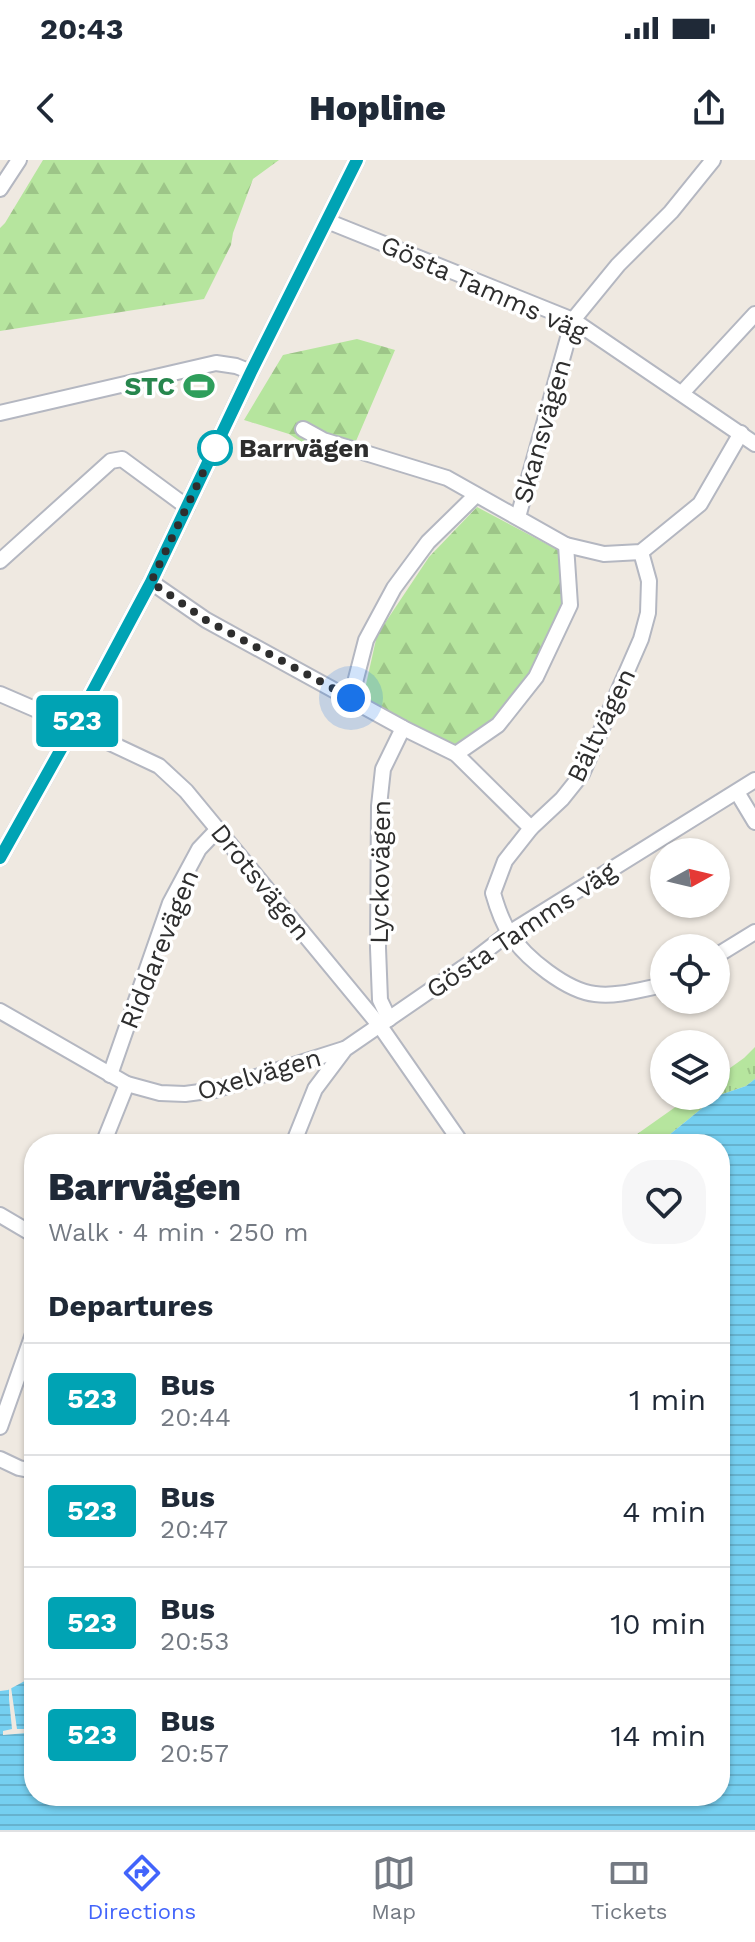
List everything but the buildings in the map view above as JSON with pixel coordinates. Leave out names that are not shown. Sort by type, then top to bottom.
[{"type":"street","points":[[0,189],[19,160]]},
{"type":"street","points":[[0,858],[151,582],[357,160]]},
{"type":"street","name":"Skansvägen","points":[[518,517],[573,320],[618,265],[671,212],[713,160]]},
{"type":"street","name":"Gösta Tamms väg","points":[[327,221],[573,320],[755,444]]},
{"type":"street","points":[[682,393],[755,314]]},
{"type":"street","points":[[0,413],[216,363],[251,372]]},
{"type":"street","points":[[303,429],[323,440],[447,478],[566,545],[604,554],[641,552],[700,504],[741,433]]},
{"type":"street","points":[[0,561],[111,461],[122,459],[187,507]]},
{"type":"street","points":[[351,698],[366,640],[394,588],[428,542],[476,495]]},
{"type":"street","points":[[456,754],[498,725],[536,677],[570,605],[566,545]]},
{"type":"street","name":"Bältvägen","points":[[641,552],[649,581],[648,613],[641,639],[582,774],[562,799],[531,828],[505,861],[493,893],[509,933],[535,963],[576,989],[596,994],[650,988]]},
{"type":"street","points":[[151,582],[206,620],[456,754],[531,828]]},
{"type":"street","name":"Drotsvägen","points":[[0,694],[159,766],[186,791],[379,1026],[455,1134]]},
{"type":"street","name":"Lyckovägen","points":[[379,1026],[379,806],[383,769],[403,728]]},
{"type":"street","name":"Gösta Tamms väg","points":[[345,1049],[509,933],[755,780]]},
{"type":"street","points":[[737,792],[755,822]]},
{"type":"street","name":"Riddarevägen","points":[[110,1075],[170,903],[199,849],[218,829]]},
{"type":"street","points":[[730,947],[755,932]]},
{"type":"street","name":"Oxelvägen","points":[[0,1011],[127,1084],[160,1093],[215,1090],[345,1049]]},
{"type":"street","points":[[297,1134],[315,1089],[345,1049]]},
{"type":"street","points":[[107,1134],[127,1084]]},
{"type":"street","points":[[0,1215],[24,1229]]},
{"type":"street","points":[[0,1427],[24,1359]]},
{"type":"street","points":[[0,1459],[24,1469]]},
{"type":"green space","points":[[43,160],[279,160],[253,179],[231,245],[204,299],[0,331],[0,228]]},
{"type":"green space","points":[[357,339],[395,350],[356,441],[328,459],[289,434],[244,420],[283,355]]},
{"type":"green space","points":[[477,507],[560,551],[566,601],[528,678],[493,719],[455,747],[363,698],[377,635],[429,557]]},
{"type":"green space","points":[[755,1047],[755,1079],[730,1092],[730,1068]]},
{"type":"green space","points":[[671,1110],[700,1110],[670,1134],[637,1134]]},
{"type":"water","points":[[755,1079],[755,1830],[0,1830],[0,1691],[24,1681],[24,1806],[730,1806],[730,1134],[670,1134],[700,1110],[730,1110],[730,1092]]},
{"type":"pier","points":[[9,1688],[17,1729],[24,1729],[24,1733],[3,1735],[3,1731],[12,1729]]},
{"type":"bus line","name":"523","points":[[0,858],[151,582],[357,160]]},
{"type":"place","name":"STC","points":[[199,386]]},
{"type":"place","name":"Barrvägen","points":[[215,448]]},
{"type":"route","points":[[215,448],[218,441],[151,582],[206,620],[351,698]]}]
